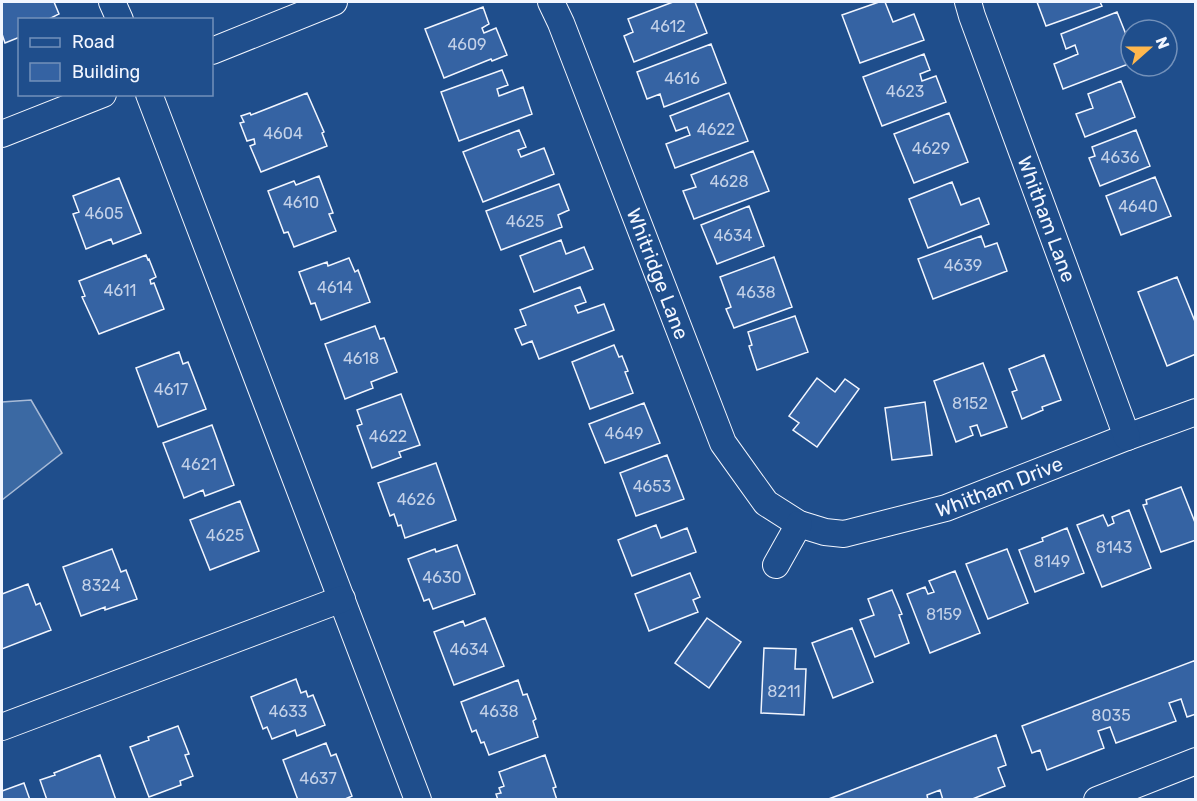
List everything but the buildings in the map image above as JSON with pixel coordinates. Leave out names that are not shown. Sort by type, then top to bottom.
[{"type":"street","points":[[112,2],[119,18]]},
{"type":"street","points":[[213,51],[334,2]]},
{"type":"street","name":"Whitridge Lane","points":[[551,2],[723,443],[766,503],[799,524]]},
{"type":"street","name":"Whitham Lane","points":[[968,2],[1127,437]]},
{"type":"street","points":[[2,134],[99,96]]},
{"type":"street","points":[[150,96],[418,800]]},
{"type":"street","name":"Whitham Drive","points":[[799,524],[825,532],[844,534],[905,520],[946,508],[1196,412]]},
{"type":"street","points":[[776,565],[799,524]]},
{"type":"street","points":[[2,727],[342,599]]},
{"type":"street","points":[[1097,800],[1196,761]]},
{"type":"water","points":[[31,400],[62,453],[2,500],[2,402]]}]
